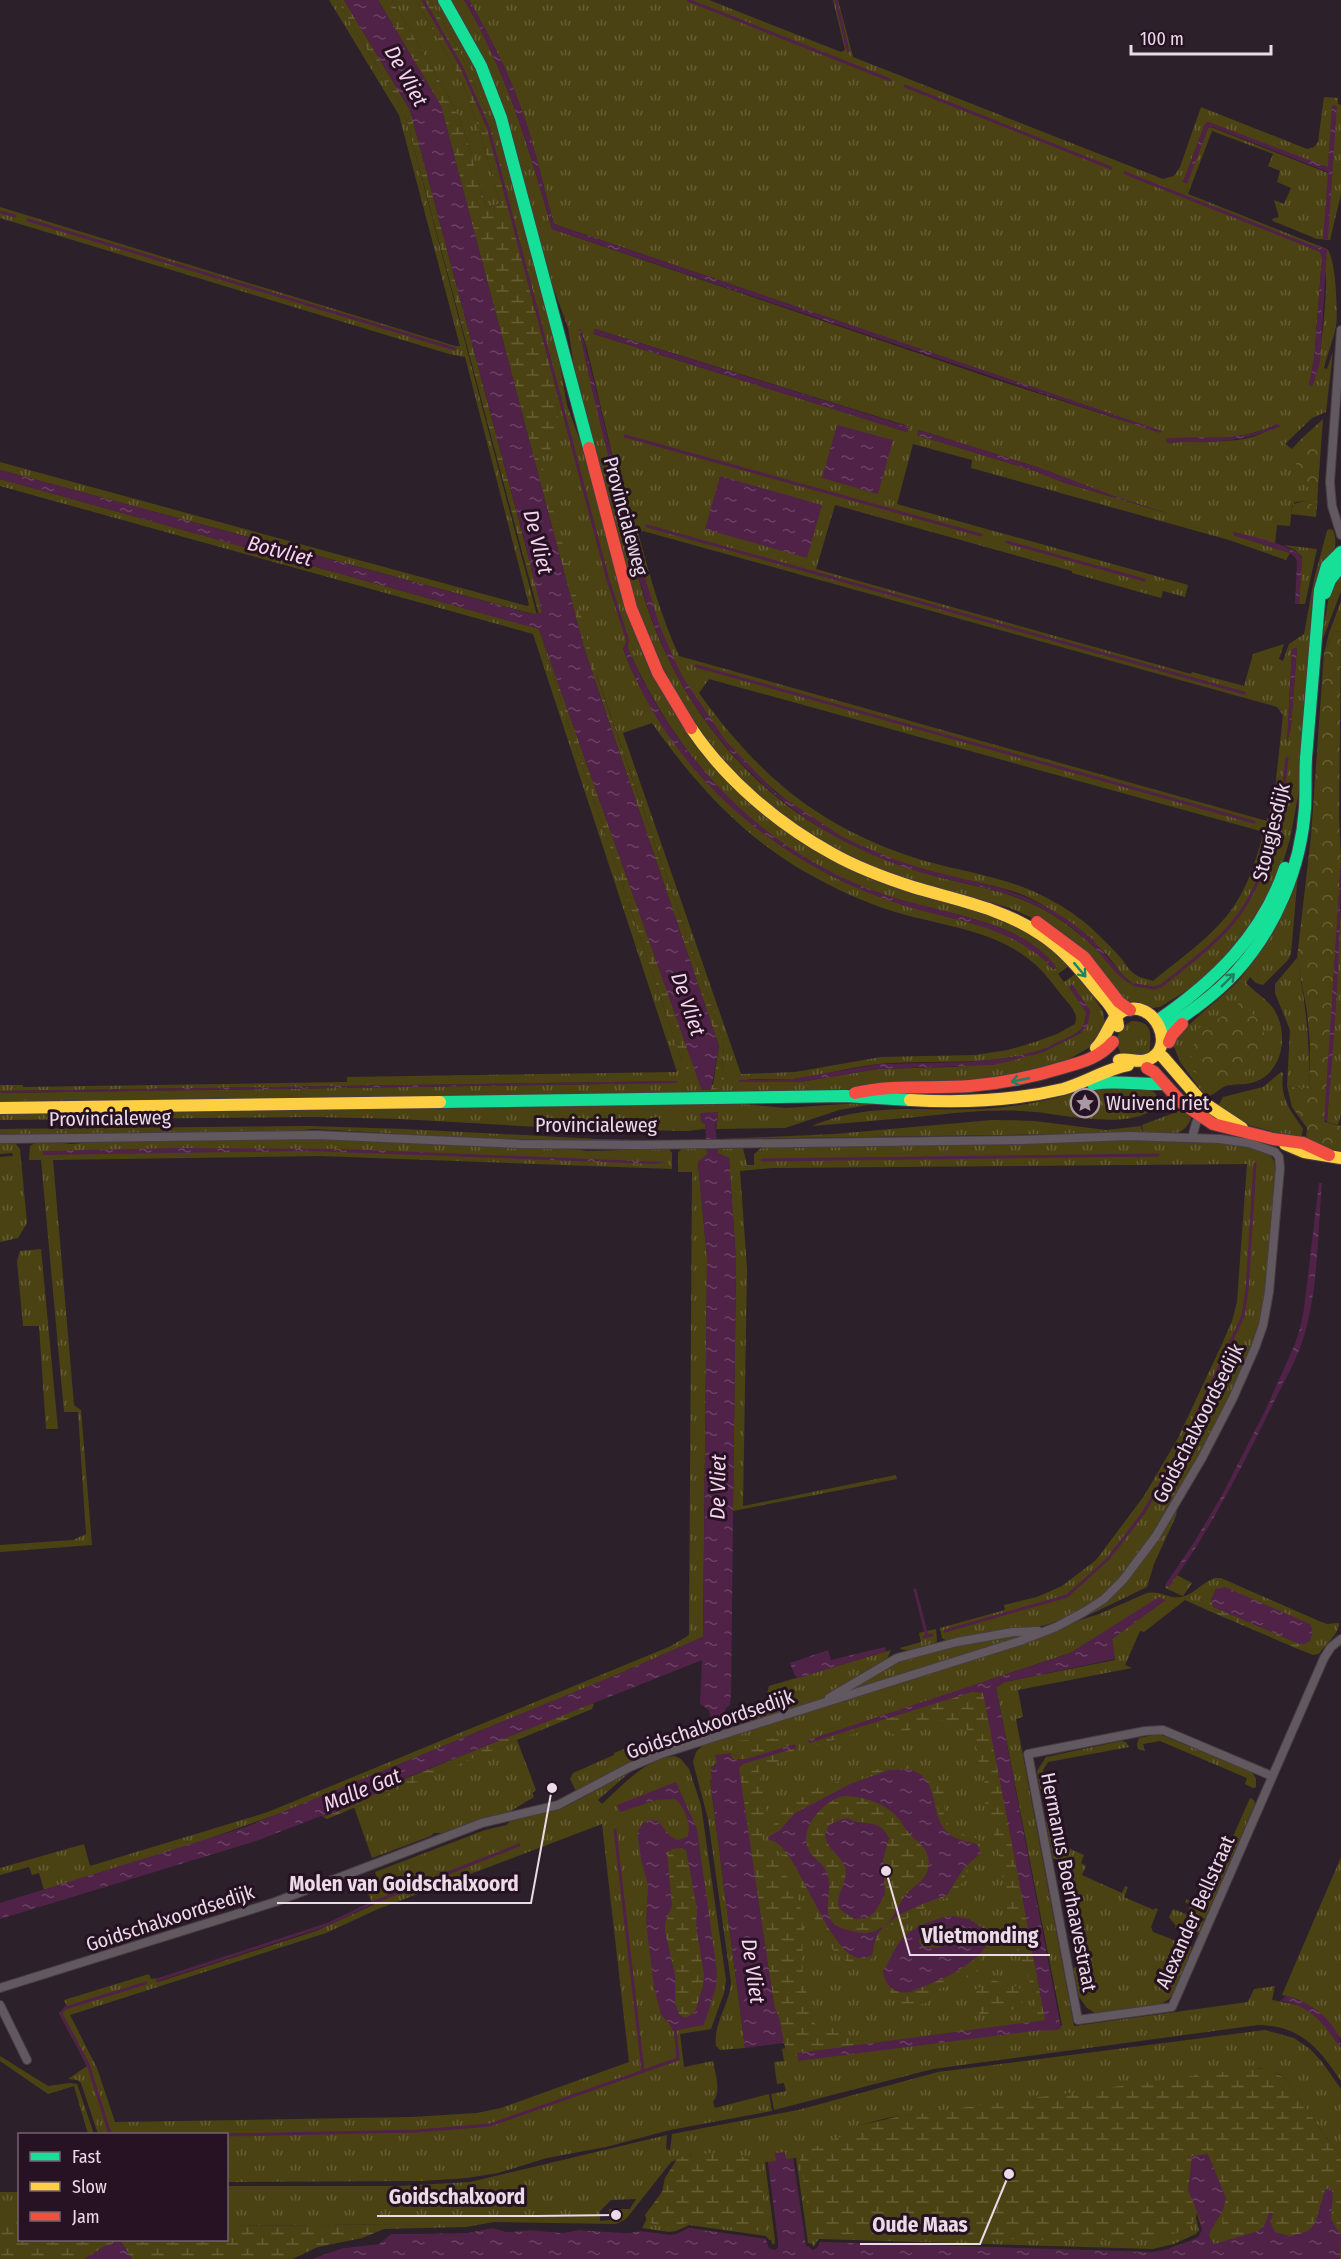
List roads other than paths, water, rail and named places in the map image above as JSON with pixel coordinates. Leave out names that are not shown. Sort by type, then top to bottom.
[{"type":"main road","name":"Provincialeweg","points":[[444,0],[481,66],[501,118],[631,608],[650,658],[671,698],[701,744],[732,779],[762,807],[822,848],[857,866],[911,886],[1004,908],[1048,929],[1086,958],[1122,1004],[1131,1010]]},
{"type":"main road","name":"Stougjesdijk","points":[[1316,648],[1316,620],[1322,579],[1330,563],[1341,552]]},
{"type":"main road","name":"Stougjesdijk","points":[[1152,1019],[1183,1009],[1234,958],[1265,916],[1284,873],[1305,776],[1316,648],[1325,594],[1330,580],[1341,566]]},
{"type":"main road","name":"Provincialeweg","points":[[845,1096],[875,1088],[969,1086],[1010,1082],[1042,1076],[1075,1062],[1088,1060],[1109,1048],[1113,1028],[1105,998],[1096,991],[1063,950],[1040,933],[1010,917],[956,898]]},
{"type":"main road","name":"Stougjesdijk","points":[[1162,1050],[1173,1033],[1180,1027],[1183,1009]]},
{"type":"main road","points":[[1162,1050],[1152,1019],[1143,1011],[1131,1010],[1113,1028],[1114,1050],[1124,1063],[1137,1068],[1147,1068],[1154,1072],[1182,1103],[1246,1131],[1273,1139],[1303,1143],[1335,1156]]},
{"type":"main road","points":[[1113,1028],[1132,1017],[1152,1019]]},
{"type":"main road","points":[[1152,1019],[1154,1032],[1162,1050],[1203,1111]]},
{"type":"main road","points":[[1124,1063],[1128,1058],[1143,1060],[1162,1050]]},
{"type":"main road","points":[[1147,1068],[1162,1050]]},
{"type":"main road","name":"Provincialeweg","points":[[0,1107],[845,1096],[913,1100],[993,1100],[1040,1094],[1077,1084],[1088,1076],[1124,1063]]},
{"type":"main road","points":[[1077,1084],[1109,1081],[1136,1085],[1164,1084]]},
{"type":"street","points":[[1341,330],[1330,482],[1332,506],[1341,535]]},
{"type":"street","points":[[1192,1138],[1195,1125],[1203,1111]]},
{"type":"street","name":"Provincialeweg","points":[[0,1138],[317,1135],[551,1145],[1021,1140],[1129,1136],[1192,1138]]},
{"type":"street","name":"Goidschalxoordsedijk","points":[[0,1988],[269,1904],[489,1820],[558,1805],[630,1767],[661,1754],[1045,1631],[1075,1617],[1104,1599],[1146,1551],[1169,1516],[1210,1443],[1237,1390],[1260,1335],[1269,1292],[1280,1173],[1279,1157],[1272,1150],[1249,1143],[1226,1139],[1192,1138]]},
{"type":"street","name":"Goidschalxoordsedijk","points":[[821,1704],[899,1657],[950,1643],[1013,1632],[1045,1631]]},
{"type":"street","points":[[1272,1776],[1324,1658],[1331,1647],[1341,1639]]},
{"type":"street","name":"Hermanus Boerhaavestraat","points":[[1078,2020],[1028,1754],[1145,1731],[1163,1730],[1272,1776]]},
{"type":"street","name":"Alexander Bellstraat","points":[[1078,2020],[1172,2007],[1272,1776]]},
{"type":"street","points":[[0,2005],[27,2060]]},
{"type":"water","points":[[344,0],[378,0],[441,106],[584,648],[719,1046],[711,1090],[702,1090],[700,1085],[539,629],[0,479],[0,470],[532,614],[542,613],[410,110]]},
{"type":"water","points":[[464,0],[469,0],[484,26],[516,94],[531,137],[554,224],[1162,431],[1160,433],[552,229],[505,83]]},
{"type":"water","points":[[1332,105],[1337,106],[1328,239],[1323,239],[1328,172],[1213,127],[1208,128],[1187,184],[1183,182],[1205,124],[1208,122],[1328,167]]},
{"type":"water","points":[[1314,246],[1327,249],[1320,362],[1312,387],[1309,385],[1314,360],[1322,257],[1320,252],[1313,249]]},
{"type":"water","points":[[581,329],[628,521],[660,627],[682,676],[726,741],[775,792],[844,838],[893,859],[923,869],[997,887],[1048,908],[1071,922],[1092,939],[1128,981],[1138,987],[1124,980],[1118,975],[1096,949],[1075,930],[1042,908],[1004,893],[897,865],[854,846],[820,827],[788,805],[730,751],[684,688],[651,617],[637,571],[597,412],[579,330]]},
{"type":"water","points":[[595,329],[909,427],[907,432],[593,334]]},
{"type":"water","points":[[1277,424],[1281,426],[1254,436],[1235,439],[1167,443],[1166,439],[1236,436],[1263,430]]},
{"type":"water","points":[[837,425],[893,440],[878,494],[822,478]]},
{"type":"water","points":[[919,430],[1037,467],[1119,498],[1173,515],[917,435]]},
{"type":"water","points":[[720,476],[822,505],[807,558],[705,529]]},
{"type":"water","points":[[1233,532],[1282,545],[1298,554],[1302,559],[1299,604],[1295,604],[1297,562],[1295,557],[1290,553],[1233,535]]},
{"type":"water","points":[[627,646],[647,688],[671,728],[699,765],[731,800],[766,830],[804,857],[845,879],[889,896],[1003,929],[1024,939],[1042,952],[1057,968],[1054,969],[1036,953],[999,933],[897,903],[852,886],[809,864],[768,837],[731,807],[697,772],[667,734],[642,693],[623,648]]},
{"type":"water","points":[[1297,648],[1291,726],[1287,743],[1292,649]]},
{"type":"water","points":[[1341,860],[1335,1023],[1327,1120],[1324,1122]]},
{"type":"water","points":[[1072,984],[1090,1010],[1088,1025],[1081,1033],[1043,1052],[994,1065],[878,1069],[800,1082],[739,1082],[739,1080],[792,1079],[880,1064],[968,1062],[1008,1058],[1041,1050],[1079,1032],[1085,1022],[1086,1012],[1069,987]]},
{"type":"water","points":[[677,1081],[677,1083],[0,1093],[0,1091]]},
{"type":"water","points":[[718,1112],[718,1121],[715,1124],[718,1153],[729,1158],[736,1260],[731,1693],[730,1705],[725,1709],[726,1717],[711,1719],[709,1710],[700,1704],[702,1660],[403,1779],[360,1802],[323,1817],[256,1841],[0,1919],[0,1903],[246,1827],[703,1637],[707,1258],[698,1162],[707,1154],[705,1124],[701,1122],[700,1113]]},
{"type":"water","points":[[175,1148],[345,1149],[665,1162],[655,1164],[308,1151],[43,1155],[43,1151]]},
{"type":"water","points":[[1319,1183],[1322,1183],[1315,1276],[1310,1312],[1299,1350],[1224,1500],[1169,1587],[1165,1585],[1221,1497],[1265,1411],[1295,1344],[1304,1309]]},
{"type":"water","points":[[1225,1587],[1310,1624],[1313,1632],[1310,1641],[1302,1645],[1213,1607],[1211,1600],[1216,1589]]},
{"type":"water","points":[[1159,1597],[1166,1600],[1112,1639],[1115,1659],[1005,1682],[996,1687],[1061,2028],[798,2061],[797,2053],[1045,2020],[1029,1935],[1006,1939],[1005,1932],[1028,1928],[983,1693],[972,1692],[809,1743],[808,1740],[1070,1653]]},
{"type":"water","points":[[885,1647],[886,1651],[799,1678],[795,1676],[790,1663],[828,1650],[831,1660]]},
{"type":"water","name":"De Vliet","points":[[795,1744],[796,1748],[743,1764],[739,1768],[774,2005],[784,2043],[745,2048],[710,1779],[712,1779],[711,1768],[717,1763],[715,1755],[731,1753],[732,1759],[746,1759]]},
{"type":"water","points":[[906,1769],[917,1772],[925,1778],[930,1786],[941,1824],[950,1835],[957,1839],[977,1844],[981,1853],[964,1868],[947,1895],[909,1910],[890,1921],[877,1936],[872,1955],[857,1958],[843,1948],[830,1930],[793,1862],[781,1846],[769,1840],[768,1837],[779,1831],[795,1813],[850,1784],[889,1770]],"holes":[[[850,1796],[872,1801],[892,1812],[924,1848],[929,1862],[926,1874],[904,1897],[892,1918],[884,1926],[868,1933],[848,1930],[831,1921],[828,1914],[829,1881],[827,1873],[812,1855],[807,1843],[806,1835],[809,1826],[820,1810],[835,1799]]]},
{"type":"water","points":[[676,1782],[697,1829],[717,1972],[716,1987],[704,2025],[673,2031],[661,2015],[654,1987],[646,1923],[648,1885],[638,1838],[638,1831],[643,1823],[650,1820],[658,1821],[669,1835],[677,1840],[687,1837],[689,1828],[687,1817],[682,1806],[675,1799],[656,1800],[621,1812],[617,1805]],"holes":[[[672,1849],[686,1850],[697,1910],[696,1926],[704,1975],[695,2012],[685,2018],[679,2014],[675,2003],[675,1975],[665,1923],[672,1906],[667,1852]]]},
{"type":"water","points":[[848,1818],[876,1825],[885,1831],[889,1838],[883,1860],[885,1894],[875,1912],[867,1918],[854,1919],[838,1905],[846,1872],[842,1862],[827,1843],[826,1832],[829,1825]]},
{"type":"water","points":[[947,1917],[969,1919],[984,1929],[987,1945],[972,1961],[942,1979],[905,1993],[891,1988],[883,1971],[900,1941],[917,1928]],"holes":[[[940,1925],[955,1930],[956,1938],[944,1946],[930,1948],[920,1945],[919,1940],[929,1929]]]},
{"type":"water","points":[[1286,1996],[1304,2002],[1330,2022],[1340,2039],[1341,2048],[1308,2011],[1300,2006],[1280,2001]]},
{"type":"water","points":[[785,2152],[786,2159],[793,2158],[806,2246],[810,2246],[812,2250],[819,2242],[1143,2252],[1175,2247],[1198,2237],[1201,2221],[1188,2190],[1192,2156],[1208,2154],[1226,2198],[1223,2210],[1210,2232],[1209,2236],[1214,2244],[1258,2231],[1264,2226],[1269,2213],[1273,2213],[1271,2223],[1275,2232],[1290,2236],[1308,2231],[1315,2223],[1325,2190],[1330,2188],[1333,2193],[1331,2219],[1341,2235],[1340,2259],[312,2259],[343,2248],[376,2244],[391,2234],[466,2233],[493,2228],[510,2232],[531,2230],[563,2233],[579,2230],[627,2233],[642,2231],[669,2235],[689,2228],[766,2239],[769,2248],[775,2250],[778,2247],[778,2240],[768,2162],[776,2161],[775,2153]]},
{"type":"water","points":[[118,2241],[123,2244],[132,2259],[85,2259],[105,2246]]},
{"type":"waterway","points":[[423,0],[462,68],[488,127],[608,580],[628,641],[625,648]]},
{"type":"waterway","points":[[688,0],[890,80]]},
{"type":"waterway","points":[[836,0],[848,51]]},
{"type":"waterway","points":[[905,86],[1111,168]]},
{"type":"waterway","points":[[1125,173],[1317,249]]},
{"type":"waterway","points":[[0,212],[15,216]]},
{"type":"waterway","points":[[28,220],[455,349]]},
{"type":"waterway","points":[[625,436],[981,535]]},
{"type":"waterway","points":[[647,526],[1244,693]]},
{"type":"waterway","points":[[1007,542],[1144,580]]},
{"type":"waterway","points":[[696,666],[1254,822]]},
{"type":"waterway","points":[[1135,985],[1154,988],[1161,986],[1215,942],[1243,909],[1263,869],[1277,824],[1287,758]]},
{"type":"waterway","points":[[762,1160],[1158,1155]]},
{"type":"waterway","points":[[945,1631],[1067,1596],[1108,1559],[1144,1512],[1184,1442],[1243,1316],[1247,1290],[1255,1164]]},
{"type":"waterway","points":[[915,1590],[927,1636]]},
{"type":"waterway","points":[[924,1637],[932,1635]]},
{"type":"waterway","points":[[615,1830],[643,2071]]},
{"type":"waterway","points":[[157,1980],[326,1925],[372,1903],[519,1845]]},
{"type":"waterway","points":[[110,2133],[88,2064],[61,2014],[65,2008],[146,1983]]},
{"type":"waterway","points":[[228,2135],[418,2131],[490,2125],[678,2059],[675,2027]]},
{"type":"place","name":"Wuivend riet","points":[[1085,1103]]},
{"type":"place","name":"Molen van Goidschalxoord","points":[[552,1788]]},
{"type":"place","name":"Vlietmonding","points":[[886,1871]]},
{"type":"place","name":"Oude Maas","points":[[1009,2174]]},
{"type":"place","name":"Goidschalxoord","points":[[616,2215]]},
{"type":"water label","name":"Botvliet","points":[[280,551]]},
{"type":"water label","name":"Malle Gat","points":[[362,1790]]}]
